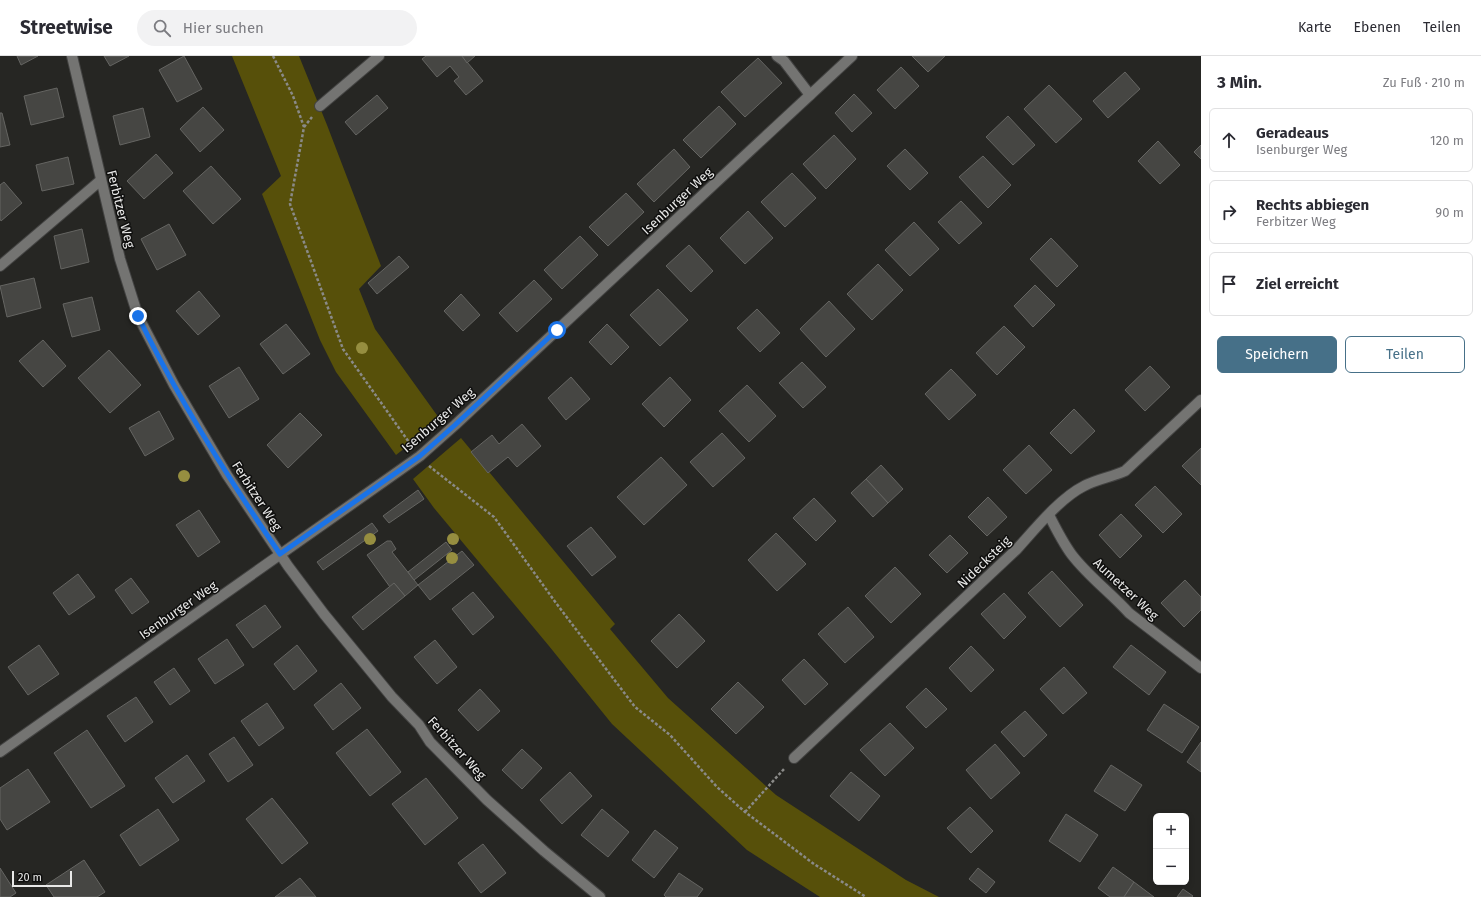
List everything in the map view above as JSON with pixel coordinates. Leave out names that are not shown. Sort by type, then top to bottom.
[{"type":"street","name":"Ferbitzer Weg","points":[[72,56],[120,258],[140,320],[174,385],[227,475],[280,554],[324,614],[388,692],[419,725],[430,742],[487,800],[544,851],[600,897]]},
{"type":"street","points":[[320,106],[379,56]]},
{"type":"street","points":[[777,56],[784,61],[810,95]]},
{"type":"street","name":"Isenburger Weg","points":[[0,752],[420,456],[852,56]]},
{"type":"street","points":[[0,266],[101,180]]},
{"type":"street","name":"Nidecksteig","points":[[794,758],[1017,549],[1070,495],[1085,485],[1112,477],[1125,471],[1201,400]]},
{"type":"street","name":"Aumetzer Weg","points":[[1049,515],[1072,556],[1120,602],[1129,613],[1201,668]]},
{"type":"path","points":[[273,56],[293,96],[304,128],[290,204],[343,348],[413,447]]},
{"type":"path","points":[[427,465],[494,517],[556,604],[635,707],[670,735],[717,787],[745,812],[814,864],[866,897]]},
{"type":"path","points":[[745,812],[794,758]]},
{"type":"shaded area","points":[[232,56],[299,56],[381,266],[359,289],[375,329],[439,418],[396,455],[336,372],[320,340],[262,194],[281,176]]},
{"type":"shaded area","points":[[461,438],[615,624],[610,629],[668,698],[776,795],[906,880],[939,897],[820,897],[747,850],[612,724],[434,508],[413,479]]},
{"type":"building","points":[[17,56],[38,56],[21,65]]},
{"type":"building","points":[[104,56],[129,56],[110,66]]},
{"type":"building","points":[[184,56],[202,89],[177,102],[159,70]]},
{"type":"building","points":[[426,56],[462,56],[483,81],[466,95],[454,81],[459,77],[450,66],[437,77],[422,59]]},
{"type":"building","points":[[462,56],[475,56],[467,63]]},
{"type":"building","points":[[912,56],[945,56],[928,72]]},
{"type":"building","points":[[758,58],[782,83],[745,117],[721,92]]},
{"type":"building","points":[[901,67],[919,86],[895,109],[877,90]]},
{"type":"building","points":[[1125,72],[1140,89],[1108,118],[1093,101]]},
{"type":"building","points":[[1049,85],[1082,119],[1056,143],[1024,109]]},
{"type":"building","points":[[57,88],[64,117],[31,125],[24,96]]},
{"type":"building","points":[[854,94],[872,113],[852,132],[835,113]]},
{"type":"building","points":[[377,95],[388,108],[356,135],[345,122]]},
{"type":"building","points":[[719,106],[736,124],[701,158],[683,140]]},
{"type":"building","points":[[203,107],[224,130],[200,152],[180,129]]},
{"type":"building","points":[[143,108],[150,137],[120,145],[113,116]]},
{"type":"building","points":[[0,113],[2,113],[10,145],[0,147]]},
{"type":"building","points":[[1008,116],[1035,145],[1013,165],[986,137]]},
{"type":"building","points":[[834,135],[856,159],[826,189],[803,164]]},
{"type":"building","points":[[1158,141],[1180,165],[1160,184],[1138,161]]},
{"type":"building","points":[[1201,145],[1201,159],[1194,152]]},
{"type":"building","points":[[674,149],[690,167],[654,202],[637,184]]},
{"type":"building","points":[[905,149],[928,173],[910,190],[887,166]]},
{"type":"building","points":[[156,154],[173,173],[144,199],[127,181]]},
{"type":"building","points":[[983,156],[1011,185],[988,208],[959,177]]},
{"type":"building","points":[[68,157],[74,184],[42,191],[36,165]]},
{"type":"building","points":[[211,166],[241,199],[213,224],[183,191]]},
{"type":"building","points":[[792,173],[816,198],[785,227],[761,202]]},
{"type":"building","points":[[4,182],[22,203],[1,221],[0,185]]},
{"type":"building","points":[[626,193],[644,212],[608,246],[589,227]]},
{"type":"building","points":[[961,201],[982,223],[959,244],[938,222]]},
{"type":"building","points":[[748,211],[773,238],[745,264],[720,238]]},
{"type":"building","points":[[914,222],[939,249],[910,276],[885,250]]},
{"type":"building","points":[[169,224],[186,255],[157,270],[141,239]]},
{"type":"building","points":[[82,229],[89,262],[61,269],[54,236]]},
{"type":"building","points":[[580,236],[598,255],[562,289],[544,270]]},
{"type":"building","points":[[1051,238],[1078,266],[1057,287],[1030,259]]},
{"type":"building","points":[[689,245],[713,271],[691,292],[666,266]]},
{"type":"building","points":[[399,256],[409,267],[377,294],[368,283]]},
{"type":"building","points":[[878,264],[903,290],[872,320],[847,294]]},
{"type":"building","points":[[34,278],[41,308],[7,317],[0,286]]},
{"type":"building","points":[[534,280],[552,299],[517,332],[499,313]]},
{"type":"building","points":[[1035,285],[1055,305],[1033,327],[1014,306]]},
{"type":"building","points":[[658,289],[688,320],[660,346],[630,315]]},
{"type":"building","points":[[199,291],[220,316],[198,335],[176,311]]},
{"type":"building","points":[[461,294],[480,315],[463,331],[444,311]]},
{"type":"building","points":[[92,297],[100,330],[72,337],[63,304]]},
{"type":"building","points":[[829,301],[855,329],[826,357],[800,329]]},
{"type":"building","points":[[757,309],[780,333],[760,352],[737,328]]},
{"type":"building","points":[[286,324],[310,354],[283,374],[260,344]]},
{"type":"building","points":[[607,324],[629,347],[611,365],[589,342]]},
{"type":"building","points":[[1004,326],[1025,347],[997,375],[976,353]]},
{"type":"building","points":[[43,340],[66,366],[43,387],[19,361]]},
{"type":"building","points":[[109,350],[141,385],[110,413],[78,378]]},
{"type":"building","points":[[802,362],[826,387],[803,408],[779,383]]},
{"type":"building","points":[[1150,366],[1170,387],[1145,411],[1125,390]]},
{"type":"building","points":[[239,367],[259,399],[229,418],[209,386]]},
{"type":"building","points":[[951,369],[976,395],[949,420],[925,394]]},
{"type":"building","points":[[571,377],[590,399],[566,420],[548,398]]},
{"type":"building","points":[[670,377],[691,400],[664,427],[642,404]]},
{"type":"building","points":[[747,385],[776,416],[749,442],[719,411]]},
{"type":"building","points":[[1074,409],[1095,431],[1071,454],[1050,433]]},
{"type":"building","points":[[159,411],[174,439],[145,456],[129,428]]},
{"type":"building","points":[[300,413],[322,435],[288,468],[267,445]]},
{"type":"building","points":[[522,424],[541,446],[517,467],[508,457],[488,473],[471,452],[492,435],[499,444]]},
{"type":"building","points":[[722,433],[745,458],[713,487],[690,462]]},
{"type":"building","points":[[1029,445],[1052,470],[1026,494],[1003,470]]},
{"type":"building","points":[[1201,448],[1201,485],[1182,466]]},
{"type":"building","points":[[661,457],[687,485],[644,525],[617,497]]},
{"type":"building","points":[[881,465],[903,489],[888,503],[866,479]]},
{"type":"building","points":[[866,479],[888,503],[873,517],[851,493]]},
{"type":"building","points":[[1155,486],[1182,514],[1163,533],[1135,505]]},
{"type":"building","points":[[418,490],[424,499],[389,523],[383,516]]},
{"type":"building","points":[[988,497],[1007,517],[987,536],[968,517]]},
{"type":"building","points":[[814,498],[836,521],[816,541],[793,518]]},
{"type":"building","points":[[199,510],[220,542],[198,557],[176,525]]},
{"type":"building","points":[[1121,514],[1142,536],[1120,558],[1099,535]]},
{"type":"building","points":[[372,523],[378,531],[323,570],[317,562]]},
{"type":"building","points":[[591,527],[616,557],[592,576],[567,546]]},
{"type":"building","points":[[776,533],[806,564],[777,591],[748,560]]},
{"type":"building","points":[[950,535],[968,553],[947,573],[929,555]]},
{"type":"building","points":[[387,541],[391,541],[396,549],[392,552],[418,585],[405,596],[394,583],[390,587],[367,555]]},
{"type":"building","points":[[446,542],[452,550],[414,580],[408,572]]},
{"type":"building","points":[[462,551],[474,565],[430,600],[418,585]]},
{"type":"building","points":[[895,567],[921,594],[891,623],[865,596]]},
{"type":"building","points":[[1052,571],[1083,605],[1060,627],[1028,593]]},
{"type":"building","points":[[78,574],[95,597],[69,615],[53,593]]},
{"type":"building","points":[[131,578],[149,602],[132,614],[115,590]]},
{"type":"building","points":[[1185,580],[1201,597],[1201,610],[1184,627],[1161,603]]},
{"type":"building","points":[[394,583],[405,596],[363,630],[352,617]]},
{"type":"building","points":[[473,592],[494,617],[473,635],[452,609]]},
{"type":"building","points":[[1004,593],[1026,617],[1004,639],[981,614]]},
{"type":"building","points":[[265,605],[281,627],[253,648],[236,625]]},
{"type":"building","points":[[848,607],[874,637],[845,663],[818,634]]},
{"type":"building","points":[[679,614],[705,641],[677,668],[651,641]]},
{"type":"building","points":[[227,639],[244,665],[215,684],[198,659]]},
{"type":"building","points":[[435,640],[457,667],[437,684],[414,657]]},
{"type":"building","points":[[39,645],[59,674],[28,695],[8,667]]},
{"type":"building","points":[[297,645],[317,671],[294,690],[274,664]]},
{"type":"building","points":[[1131,645],[1166,672],[1149,695],[1113,667]]},
{"type":"building","points":[[971,646],[994,670],[971,692],[949,668]]},
{"type":"building","points":[[804,659],[828,684],[805,705],[782,680]]},
{"type":"building","points":[[1064,667],[1087,693],[1063,714],[1040,689]]},
{"type":"building","points":[[174,668],[190,691],[170,705],[154,682]]},
{"type":"building","points":[[738,682],[764,707],[736,734],[711,709]]},
{"type":"building","points":[[341,683],[361,708],[333,730],[314,705]]},
{"type":"building","points":[[926,688],[947,709],[926,728],[906,707]]},
{"type":"building","points":[[480,689],[500,711],[478,731],[458,710]]},
{"type":"building","points":[[136,697],[153,722],[125,742],[107,716]]},
{"type":"building","points":[[267,703],[284,728],[259,746],[241,721]]},
{"type":"building","points":[[1164,704],[1199,727],[1182,753],[1147,730]]},
{"type":"building","points":[[1025,711],[1047,735],[1024,757],[1001,732]]},
{"type":"building","points":[[890,723],[914,748],[885,776],[860,750]]},
{"type":"building","points":[[367,729],[401,772],[370,796],[336,753]]},
{"type":"building","points":[[87,730],[125,786],[91,808],[54,753]]},
{"type":"building","points":[[234,737],[253,765],[228,782],[209,754]]},
{"type":"building","points":[[1201,742],[1201,772],[1187,762]]},
{"type":"building","points":[[995,744],[1020,773],[991,799],[966,770]]},
{"type":"building","points":[[522,749],[542,768],[522,789],[502,770]]},
{"type":"building","points":[[187,755],[205,781],[173,803],[155,778]]},
{"type":"building","points":[[1111,765],[1142,785],[1125,811],[1094,791]]},
{"type":"building","points":[[28,769],[50,802],[7,830],[0,819],[0,788]]},
{"type":"building","points":[[570,772],[592,796],[562,824],[540,800]]},
{"type":"building","points":[[851,772],[880,796],[859,821],[830,796]]},
{"type":"building","points":[[426,778],[458,818],[425,845],[392,804]]},
{"type":"building","points":[[272,798],[308,843],[282,864],[246,819]]},
{"type":"building","points":[[970,807],[993,831],[971,853],[947,828]]},
{"type":"building","points":[[158,809],[179,840],[140,866],[120,835]]},
{"type":"building","points":[[602,809],[629,832],[608,857],[581,835]]},
{"type":"building","points":[[1066,814],[1098,835],[1080,862],[1049,841]]},
{"type":"building","points":[[655,830],[678,848],[654,878],[632,860]]},
{"type":"building","points":[[483,844],[506,873],[481,893],[458,863]]},
{"type":"building","points":[[84,860],[105,892],[97,897],[54,897],[46,885]]},
{"type":"building","points":[[1113,867],[1134,882],[1124,897],[1110,897],[1098,888]]},
{"type":"building","points":[[0,868],[16,893],[10,897],[0,897]]},
{"type":"building","points":[[978,868],[995,882],[986,893],[969,879]]},
{"type":"building","points":[[679,873],[703,889],[697,897],[666,897],[664,895]]},
{"type":"building","points":[[300,878],[316,897],[275,897]]},
{"type":"building","points":[[1134,882],[1154,897],[1124,897]]},
{"type":"building","points":[[1183,889],[1193,896],[1177,897]]},
{"type":"route","points":[[138,316],[174,385],[227,475],[280,554],[420,456],[557,330]]}]
